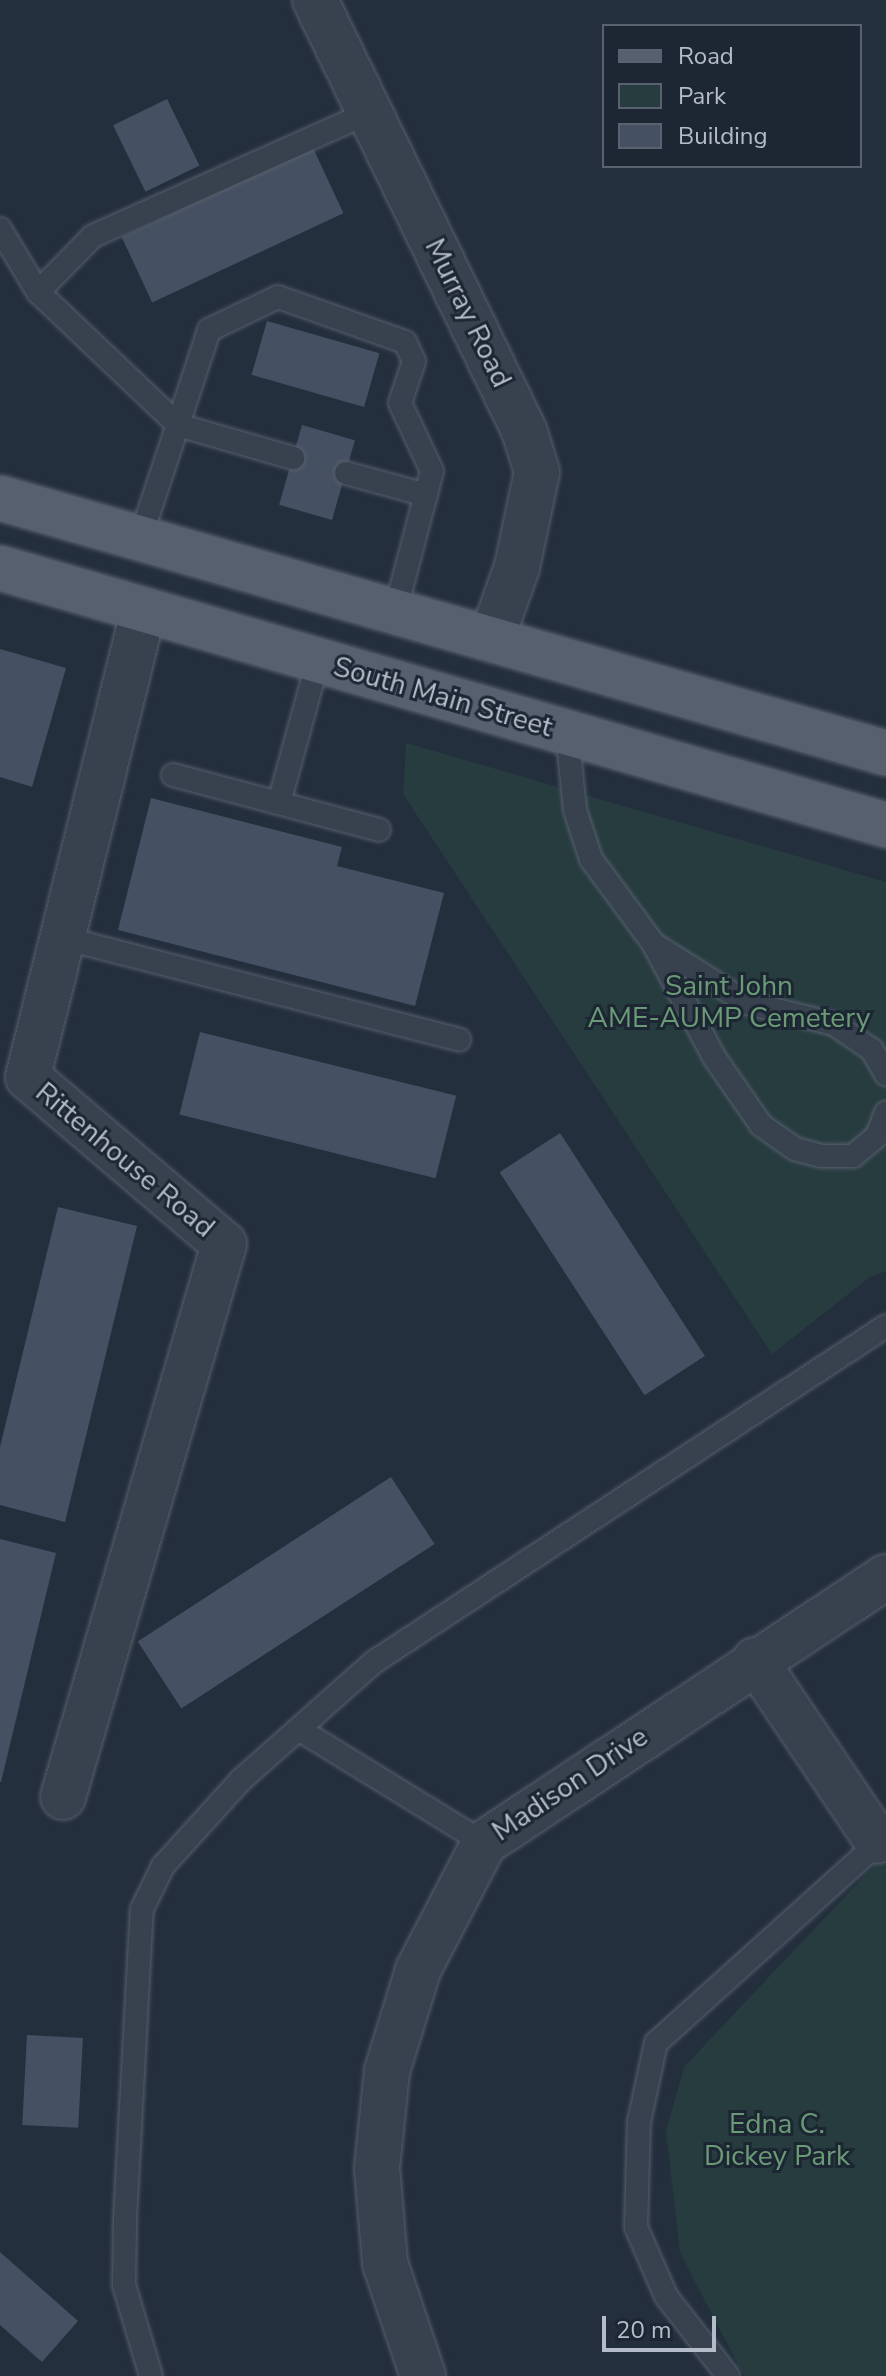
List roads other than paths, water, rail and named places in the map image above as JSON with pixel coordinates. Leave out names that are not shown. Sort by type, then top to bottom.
[{"type":"main road","points":[[0,498],[886,753]]},
{"type":"main road","points":[[59,585],[140,539]]},
{"type":"main road","points":[[144,610],[235,567]]},
{"type":"main road","name":"South Main Street","points":[[0,568],[886,825]]},
{"type":"street","name":"Murray Road","points":[[315,0],[524,430],[537,472],[517,567],[491,640]]},
{"type":"street","name":"Rittenhouse Road","points":[[63,1797],[224,1244],[28,1077],[144,610]]},
{"type":"street","name":"Madison Drive","points":[[420,2375],[385,2263],[377,2168],[387,2071],[418,1970],[484,1843],[755,1660],[886,1577]]},
{"type":"street","points":[[755,1660],[882,1839]]},
{"type":"lane","points":[[38,292],[93,236],[370,112]]},
{"type":"lane","points":[[0,229],[38,292],[178,425],[293,458]]},
{"type":"lane","points":[[140,539],[209,330],[278,297],[405,342],[414,361],[400,403],[432,471],[395,612]]},
{"type":"lane","points":[[346,473],[426,495]]},
{"type":"lane","points":[[279,803],[318,660]]},
{"type":"lane","points":[[567,732],[575,810],[591,859],[653,943],[714,1057],[761,1125],[795,1149],[821,1156],[853,1156],[877,1136],[886,1113]]},
{"type":"lane","points":[[173,775],[379,830]]},
{"type":"lane","points":[[63,938],[459,1040]]},
{"type":"lane","points":[[653,943],[747,1003],[834,1024],[872,1050],[886,1074]]},
{"type":"lane","points":[[151,2376],[124,2285],[142,1909],[163,1866],[199,1823],[374,1662],[886,1326]]},
{"type":"lane","points":[[300,1730],[484,1843]]},
{"type":"lane","points":[[728,2376],[666,2296],[636,2227],[639,2122],[656,2043],[882,1839]]},
{"type":"park label","name":"Saint John AME-AUMP Cemetery","points":[[729,1002]]},
{"type":"park label","name":"Edna C. Dickey Park","points":[[777,2140]]}]
